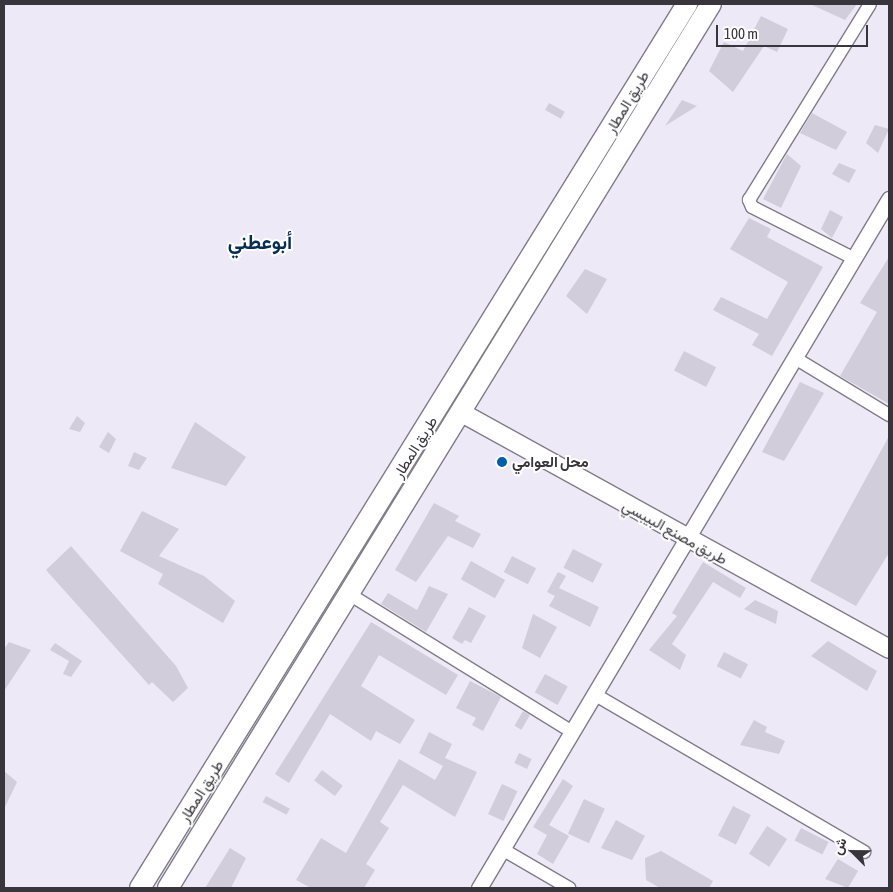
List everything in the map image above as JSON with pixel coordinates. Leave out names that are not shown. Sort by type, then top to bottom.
[{"type":"highway","name":"طريق المطار","points":[[140,888],[687,4]]},
{"type":"highway","name":"طريق المطار","points":[[168,888],[462,413],[711,4]]},
{"type":"main road","name":"طريق مصنع البيبسي","points":[[462,413],[889,649]]},
{"type":"street","points":[[855,259],[752,207],[749,200],[870,4]]},
{"type":"street","points":[[479,888],[888,202]]},
{"type":"street","points":[[795,358],[889,415]]},
{"type":"street","points":[[349,594],[571,731]]},
{"type":"street","points":[[594,694],[864,852]]},
{"type":"street","points":[[502,849],[569,888]]},
{"type":"building","points":[[810,4],[857,4],[845,20]]},
{"type":"building","points":[[761,16],[788,29],[777,52],[764,46],[733,92],[709,71],[724,42],[743,51]]},
{"type":"building","points":[[682,100],[697,106],[665,126]]},
{"type":"building","points":[[549,103],[565,112],[561,119],[545,110]]},
{"type":"building","points":[[812,113],[847,132],[836,150],[800,133]]},
{"type":"building","points":[[875,125],[889,129],[878,153],[866,143]]},
{"type":"building","points":[[787,154],[801,166],[781,208],[763,199]]},
{"type":"building","points":[[839,163],[856,170],[849,183],[832,174]]},
{"type":"building","points":[[830,210],[843,217],[832,238],[821,229]]},
{"type":"building","points":[[749,218],[771,229],[767,237],[823,267],[772,356],[752,345],[759,334],[713,310],[721,297],[767,319],[788,282],[730,249]]},
{"type":"building","points":[[889,257],[889,404],[840,376],[877,312],[860,303]]},
{"type":"building","points":[[585,269],[607,279],[587,314],[566,296]]},
{"type":"building","points":[[684,351],[716,367],[706,387],[674,371]]},
{"type":"building","points":[[800,382],[824,393],[784,461],[762,452]]},
{"type":"building","points":[[77,416],[85,423],[80,432],[69,429]]},
{"type":"building","points":[[195,422],[246,457],[226,486],[171,468]]},
{"type":"building","points":[[108,432],[116,439],[109,453],[99,447]]},
{"type":"building","points":[[889,436],[889,553],[856,606],[810,581]]},
{"type":"building","points":[[134,452],[147,458],[139,470],[128,466]]},
{"type":"building","points":[[434,503],[459,516],[455,521],[481,534],[473,548],[448,536],[416,582],[395,570]]},
{"type":"building","points":[[142,511],[179,529],[159,556],[204,576],[235,601],[223,623],[158,584],[163,574],[120,551]]},
{"type":"building","points":[[71,546],[176,666],[188,688],[173,702],[152,682],[149,685],[46,570]]},
{"type":"building","points":[[573,549],[602,564],[593,583],[563,568]]},
{"type":"building","points":[[512,556],[536,568],[528,584],[504,572]]},
{"type":"building","points":[[471,561],[505,580],[495,598],[461,579]]},
{"type":"building","points":[[703,562],[746,588],[740,598],[713,582],[672,644],[686,655],[680,670],[649,650],[677,616],[672,613]]},
{"type":"building","points":[[558,572],[566,576],[559,588],[599,607],[590,627],[549,606],[555,596],[547,592]]},
{"type":"building","points":[[429,586],[448,594],[426,632],[381,604],[388,593],[417,610]]},
{"type":"building","points":[[755,600],[778,611],[776,624],[744,609]]},
{"type":"building","points":[[469,607],[486,616],[471,643],[465,640],[462,644],[452,638]]},
{"type":"building","points":[[533,614],[557,627],[540,658],[522,648]]},
{"type":"building","points":[[371,622],[458,675],[446,695],[379,655],[361,686],[415,720],[400,744],[376,731],[371,741],[330,714],[289,783],[275,774]]},
{"type":"building","points":[[828,641],[877,671],[867,691],[811,656]]},
{"type":"building","points":[[9,642],[31,650],[4,691],[4,649]]},
{"type":"building","points":[[55,643],[82,661],[71,677],[63,674],[69,661],[50,650]]},
{"type":"building","points":[[724,652],[748,664],[741,679],[717,666]]},
{"type":"building","points":[[545,674],[568,687],[558,705],[535,692]]},
{"type":"building","points":[[470,681],[501,697],[483,731],[472,725],[476,718],[456,708]]},
{"type":"building","points":[[523,711],[530,715],[521,730],[514,726]]},
{"type":"building","points":[[754,720],[767,727],[765,732],[785,741],[779,754],[740,745]]},
{"type":"building","points":[[429,732],[452,744],[445,758],[477,772],[455,817],[403,785],[380,822],[389,828],[366,864],[375,870],[364,888],[311,888],[296,880],[321,838],[346,853],[399,759],[435,780],[443,766],[419,753]]},
{"type":"building","points":[[519,753],[532,759],[527,769],[514,763]]},
{"type":"building","points":[[322,770],[343,786],[335,796],[314,780]]},
{"type":"building","points":[[4,771],[17,782],[4,809]]},
{"type":"building","points":[[563,779],[573,786],[549,825],[569,836],[553,864],[537,854],[547,835],[533,827]]},
{"type":"building","points":[[502,784],[517,791],[503,821],[488,814]]},
{"type":"building","points":[[266,796],[290,809],[287,815],[263,802]]},
{"type":"building","points":[[584,799],[605,809],[589,843],[568,833]]},
{"type":"building","points":[[733,806],[751,815],[736,844],[718,835]]},
{"type":"building","points":[[616,820],[645,836],[632,860],[601,848]]},
{"type":"building","points":[[767,826],[787,839],[769,867],[749,854]]},
{"type":"building","points":[[801,828],[829,842],[822,855],[795,840]]},
{"type":"building","points":[[230,848],[246,858],[231,888],[205,888]]},
{"type":"building","points":[[661,851],[713,881],[709,888],[660,888],[646,880],[645,858]]},
{"type":"building","points":[[838,859],[858,871],[848,888],[825,879]]},
{"type":"place","name":"محل العوامي","points":[[502,462]]},
{"type":"district","name":"أبوعطني","points":[[260,241]]}]
